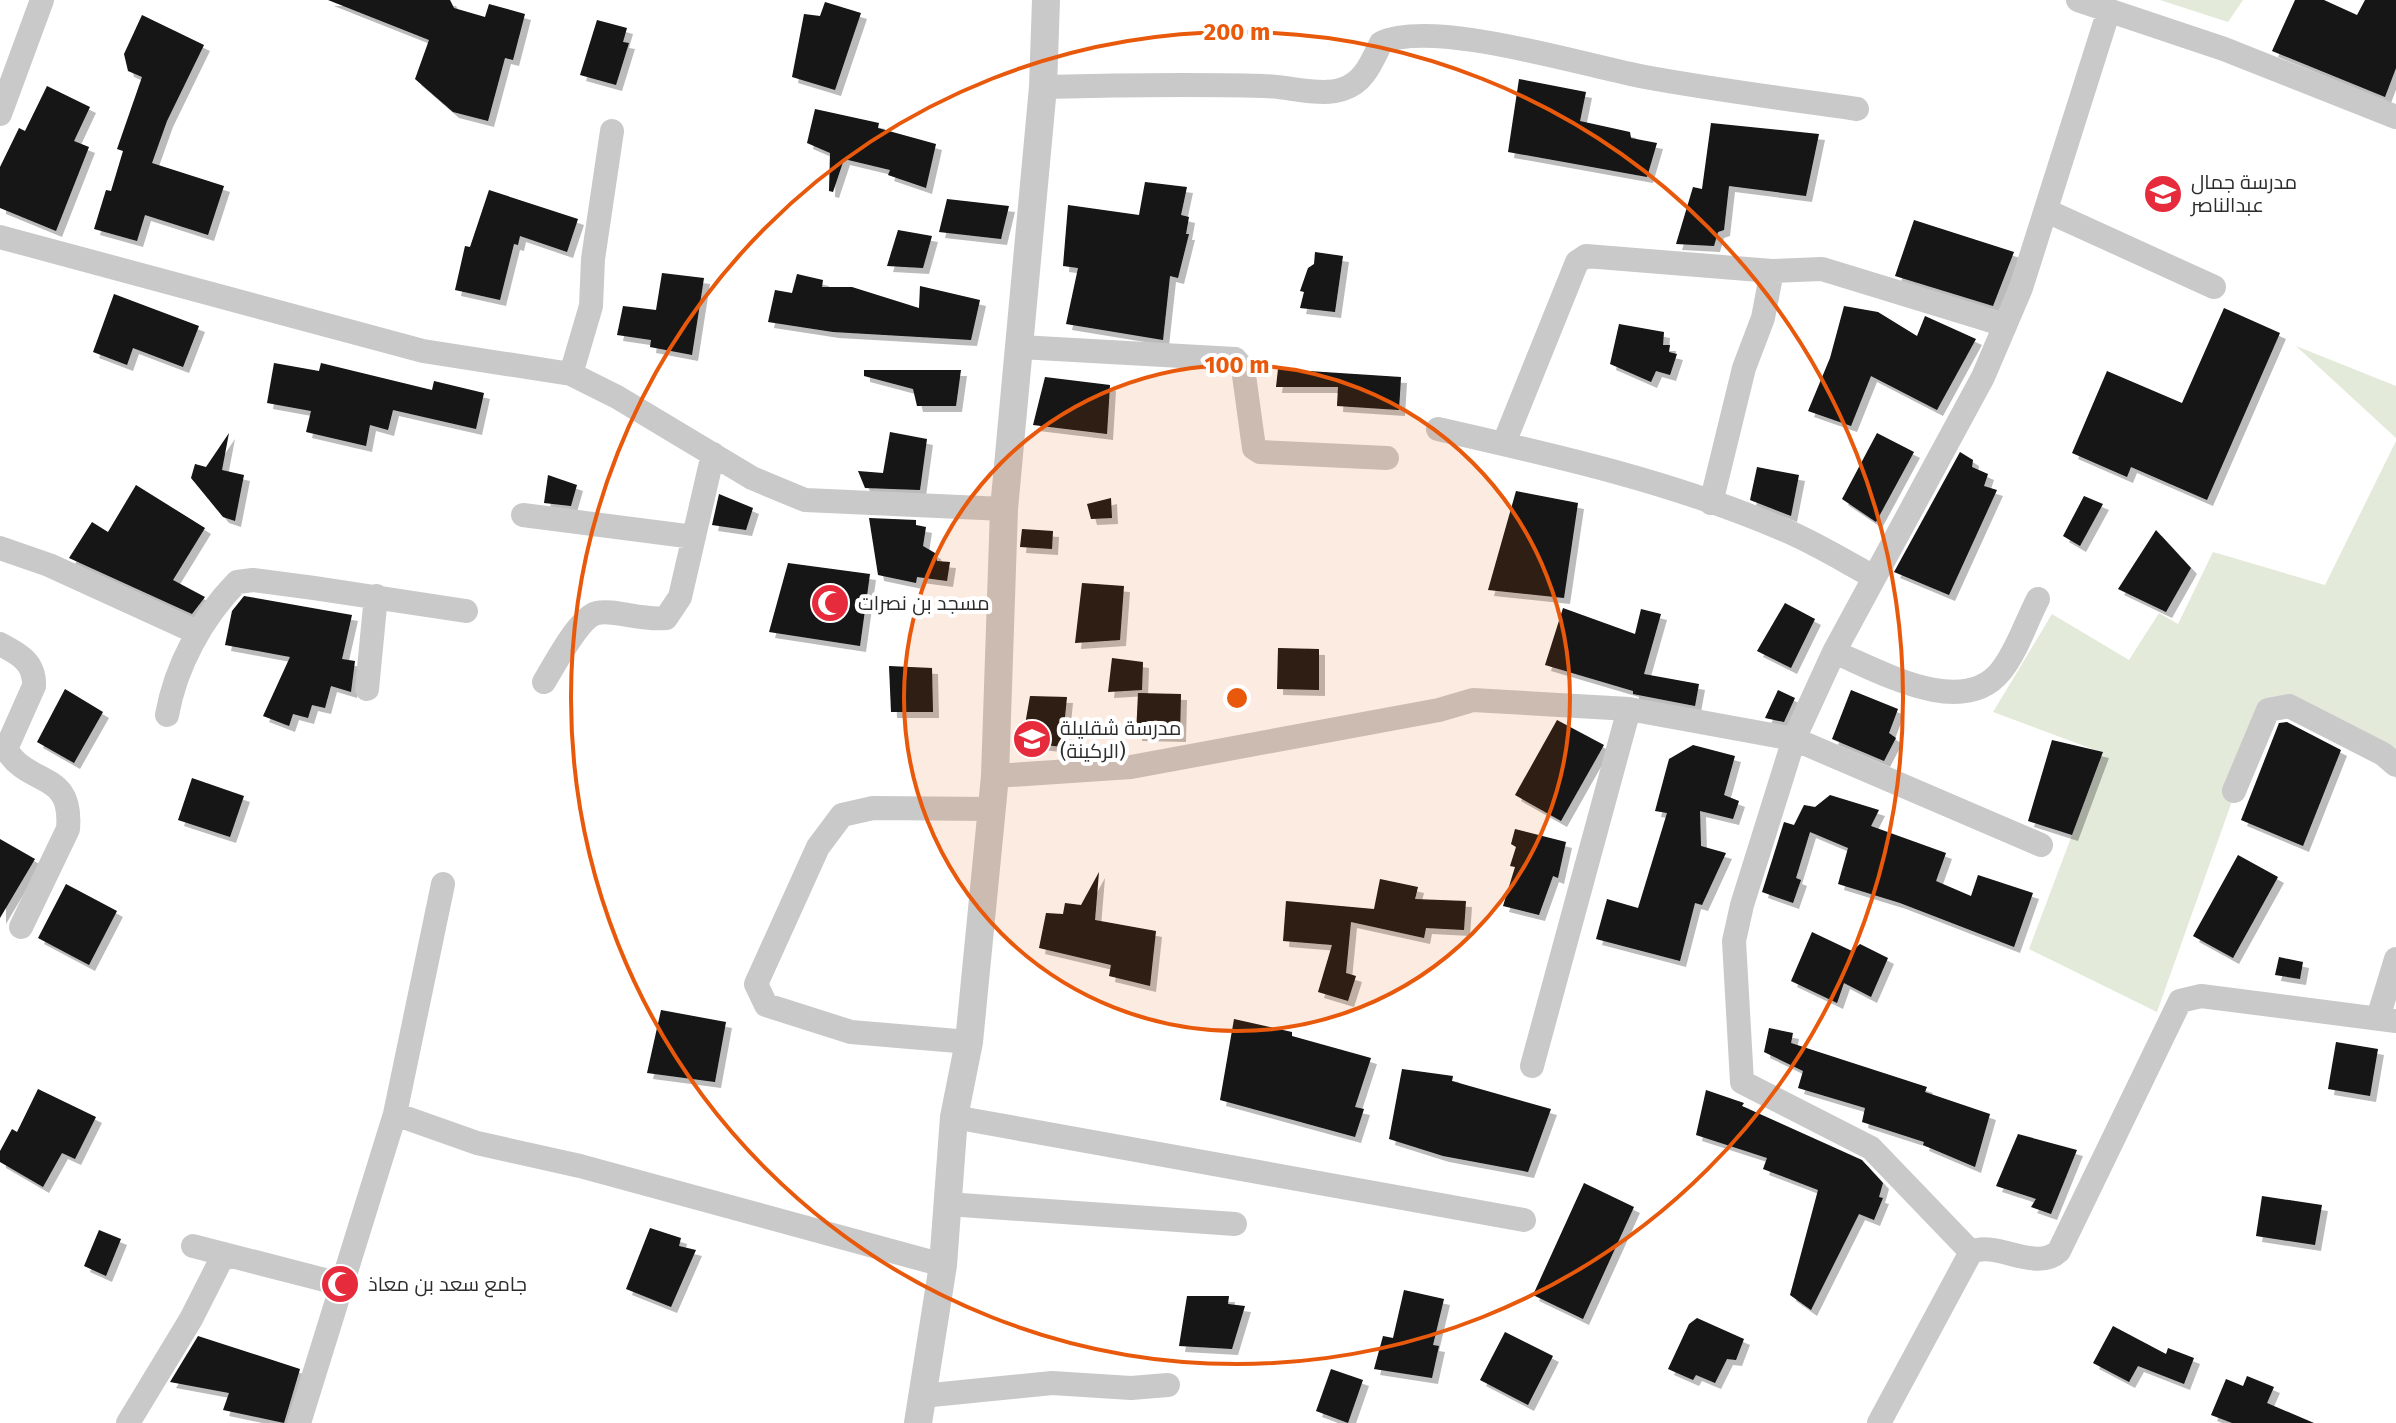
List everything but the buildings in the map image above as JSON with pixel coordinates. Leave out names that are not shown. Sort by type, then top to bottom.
[{"type":"street","points":[[0,114],[42,0]]},
{"type":"street","points":[[1046,0],[1043,87],[1004,509],[995,776],[989,809],[969,1042],[954,1117],[943,1265],[920,1409],[1052,1383],[1131,1388],[1168,1385]]},
{"type":"street","points":[[2078,0],[2224,49],[2396,117]]},
{"type":"street","points":[[1971,1252],[1871,1148],[1742,1082],[1734,941],[1742,905],[1794,739],[1834,652],[1983,377],[2005,325],[2047,211],[2109,10]]},
{"type":"street","points":[[1043,87],[1184,84],[1293,87],[1332,92],[1354,84],[1368,69],[1381,43],[1407,37],[1490,44],[1644,77],[1857,109]]},
{"type":"street","points":[[571,374],[591,306],[593,259],[612,131]]},
{"type":"street","points":[[2047,211],[2214,287]]},
{"type":"street","points":[[0,237],[423,351],[571,374],[617,397],[752,478],[805,500],[1004,509]]},
{"type":"street","points":[[1504,443],[1577,262],[1583,257],[1772,271],[1822,269],[2005,325]]},
{"type":"street","points":[[1711,503],[1744,368],[1763,318],[1772,271]]},
{"type":"street","points":[[1020,347],[1235,359],[1243,368],[1254,448],[1260,452],[1387,458]]},
{"type":"street","points":[[1438,429],[1573,460],[1711,503],[1783,529],[1874,577]]},
{"type":"street","points":[[544,682],[573,636],[587,619],[598,613],[649,620],[666,618],[680,597],[713,454]]},
{"type":"street","points":[[523,515],[694,537]]},
{"type":"street","points":[[1,549],[49,565],[198,633]]},
{"type":"street","points":[[167,715],[176,678],[198,633],[230,589],[245,580],[466,611]]},
{"type":"street","points":[[367,689],[376,596]]},
{"type":"street","points":[[1834,652],[1929,691],[1959,692],[1989,681],[2000,672],[2038,599]]},
{"type":"street","points":[[0,644],[23,657],[34,675],[34,686],[6,749],[16,763],[56,784],[68,802],[69,812],[68,829],[21,927]]},
{"type":"street","points":[[995,776],[1131,767],[1439,710],[1473,700],[1629,709],[1794,739],[2041,845]]},
{"type":"street","points":[[2234,791],[2268,710],[2274,707],[2289,706],[2383,754],[2396,765]]},
{"type":"street","points":[[1532,1066],[1629,709]]},
{"type":"street","points":[[969,1042],[851,1032],[766,1005],[756,984],[818,847],[842,815],[873,808],[989,809]]},
{"type":"street","points":[[299,1423],[395,1114],[443,884]]},
{"type":"street","points":[[1879,1423],[1971,1252],[1985,1248],[2037,1258],[2050,1257],[2059,1251],[2180,1001],[2201,996],[2387,1020],[2396,959]]},
{"type":"street","points":[[395,1114],[477,1143],[580,1166],[943,1265]]},
{"type":"street","points":[[954,1117],[1524,1220]]},
{"type":"street","points":[[947,1204],[1235,1224]]},
{"type":"street","points":[[193,1246],[340,1284]]},
{"type":"street","points":[[128,1423],[191,1319],[224,1254]]},
{"type":"green space","points":[[2160,0],[2243,0],[2228,22]]},
{"type":"green space","points":[[2296,346],[2396,386],[2396,438]]},
{"type":"green space","points":[[2396,441],[2396,779],[2382,754],[2273,707],[2231,804],[2157,1012],[2029,949],[2103,753],[1993,712],[2052,614],[2129,660],[2159,613],[2178,624],[2213,552],[2325,585]]},
{"type":"place","name":"مدرسة جمال عبدالناصر","points":[[2163,194]]},
{"type":"place","name":"مسجد بن نصرات","points":[[830,603]]},
{"type":"place","name":"مدرسة شقليلة (الركينة)","points":[[1032,739]]},
{"type":"place","name":"جامع سعد بن معاذ","points":[[340,1284]]}]
